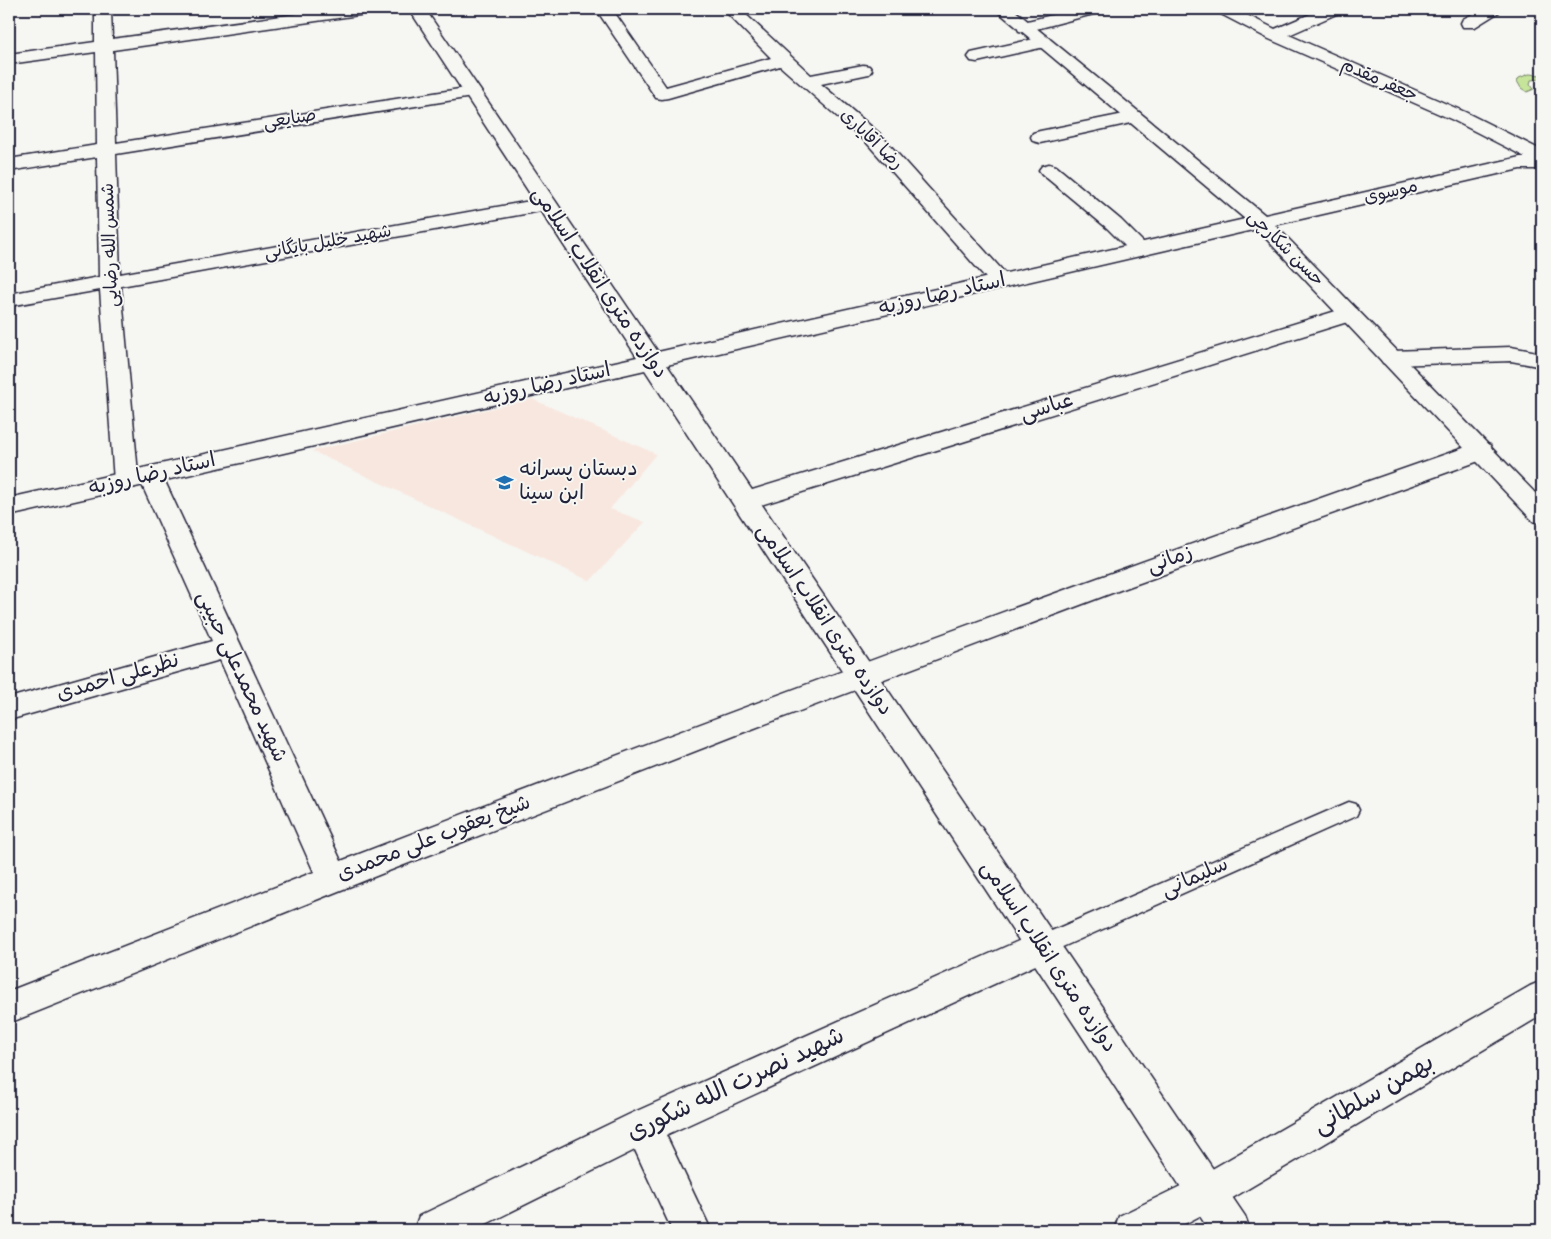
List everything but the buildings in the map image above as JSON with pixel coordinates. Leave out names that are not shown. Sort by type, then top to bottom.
[{"type":"street","name":"شمس الله رضایی","points":[[103,9],[110,282],[138,478]]},
{"type":"street","points":[[9,59],[366,9]]},
{"type":"street","name":"دوازده متری انقلاب اسلامی","points":[[417,9],[1231,1230]]},
{"type":"street","points":[[604,9],[662,94],[783,60]]},
{"type":"street","name":"رضا آقایاری","points":[[731,9],[783,60],[873,138],[1001,282]]},
{"type":"street","name":"حسن شکارچی","points":[[1003,9],[1261,222],[1542,515]]},
{"type":"street","points":[[1024,26],[1095,9]]},
{"type":"street","name":"جعفر مقدم","points":[[1223,9],[1275,35],[1459,116],[1535,158]]},
{"type":"street","points":[[1275,35],[1335,9]]},
{"type":"street","points":[[1469,23],[1493,9]]},
{"type":"street","points":[[977,57],[1043,42]]},
{"type":"street","points":[[808,81],[863,70]]},
{"type":"street","name":"صنایعی","points":[[9,165],[472,92]]},
{"type":"street","points":[[1040,136],[1134,117]]},
{"type":"street","name":"موسوی","points":[[1261,222],[1535,158]]},
{"type":"street","points":[[1049,170],[1114,224],[1140,250]]},
{"type":"street","name":"شهید خلیل بایگانی","points":[[9,300],[547,204]]},
{"type":"street","name":"استاد رضا روزبه","points":[[9,507],[1261,222]]},
{"type":"street","name":"عباسی","points":[[745,501],[1349,314]]},
{"type":"street","points":[[1391,358],[1511,354],[1542,360]]},
{"type":"street","name":"زمانی","points":[[861,676],[1239,535],[1481,451]]},
{"type":"street","name":"شهید محمدعلی حبیبی","points":[[138,478],[228,647],[333,878]]},
{"type":"street","name":"نظرعلی احمدی","points":[[9,709],[228,647]]},
{"type":"street","name":"شیخ یعقوب علی محمدی","points":[[9,1007],[333,878],[861,676]]},
{"type":"street","name":"شهید نصرت الله شکوری","points":[[434,1230],[643,1127],[1041,946]]},
{"type":"street","name":"بهمن سلطانی","points":[[1133,1230],[1206,1193],[1542,998]]},
{"type":"street","points":[[643,1127],[692,1230]]},
{"type":"lane","name":"سلیمانی","points":[[1041,946],[1349,810]]},
{"type":"shaded area","name":"دبستان پسرانه ابن سینا","points":[[532,399],[656,454],[610,509],[645,522],[590,581],[312,451]]},
{"type":"green space","points":[[1529,74],[1542,75],[1542,79],[1531,80],[1530,84],[1534,89],[1527,92],[1521,88],[1517,81],[1519,78]]},
{"type":"place","name":"دبستان پسرانه ابن سینا","points":[[505,482]]}]
